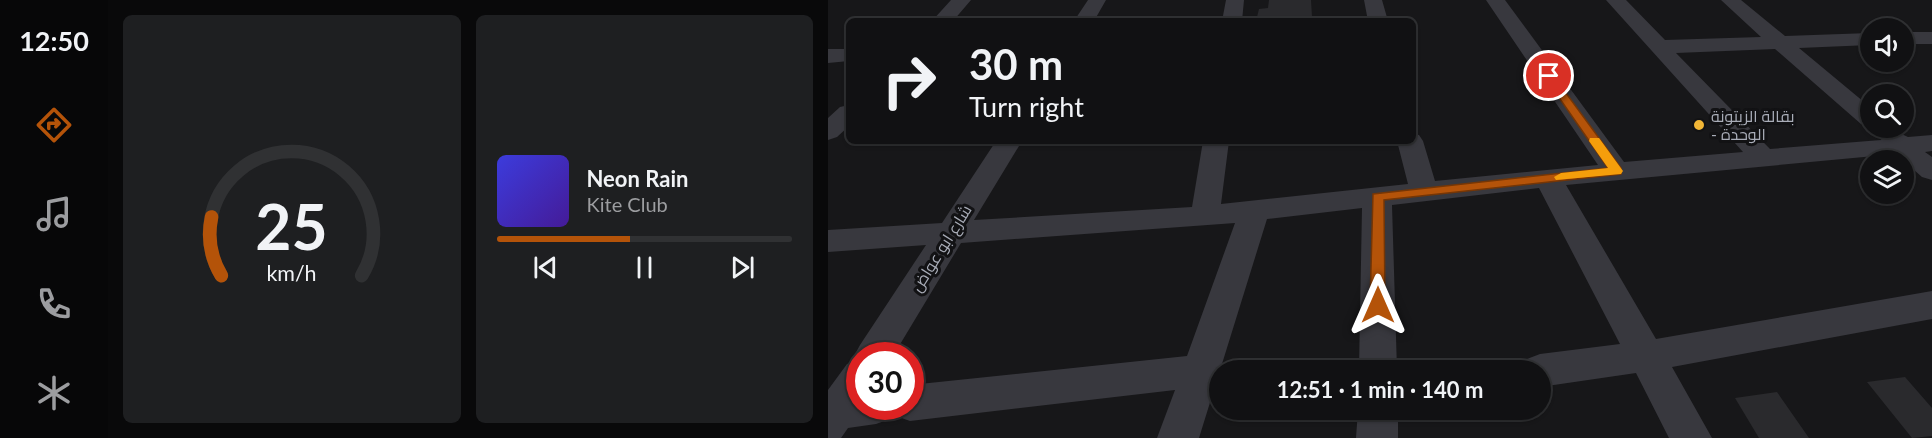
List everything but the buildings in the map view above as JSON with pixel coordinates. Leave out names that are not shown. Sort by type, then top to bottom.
[{"type":"street","points":[[945,18],[962,0]]},
{"type":"street","points":[[1086,18],[1097,0]]},
{"type":"street","points":[[1232,18],[1235,0]]},
{"type":"street","points":[[1373,0],[1377,18]]},
{"type":"street","points":[[1495,0],[1616,171]]},
{"type":"street","points":[[1615,0],[1763,158]]},
{"type":"street","points":[[1730,0],[1860,111]]},
{"type":"street","points":[[1914,38],[1932,38]]},
{"type":"street","points":[[1660,47],[1860,39]]},
{"type":"street","points":[[828,56],[846,56]]},
{"type":"street","points":[[828,241],[1254,212],[1424,190],[1763,158],[1880,138]]},
{"type":"street","points":[[1894,138],[1932,171]]},
{"type":"street","points":[[1903,138],[1932,143]]},
{"type":"street","name":"شارع ابو عواض","points":[[882,342],[1007,144]]},
{"type":"street","points":[[1205,216],[1216,144]]},
{"type":"street","points":[[1411,144],[1424,190]]},
{"type":"street","points":[[1548,178],[1691,438]]},
{"type":"street","points":[[1377,197],[1378,360]]},
{"type":"street","points":[[1178,438],[1254,212]]},
{"type":"street","points":[[1551,369],[1646,356],[1932,305]]},
{"type":"street","points":[[924,401],[1199,371]]},
{"type":"street","points":[[833,417],[846,397]]},
{"type":"street","points":[[1377,438],[1378,420]]},
{"type":"slow traffic","points":[[1561,177],[1616,171],[1595,141]]},
{"type":"place","name":"بقالة الزيتونة - الوحدة","points":[[1699,125]]},
{"type":"route","points":[[1378,305],[1377,197],[1424,190],[1616,171],[1549,76]]}]
